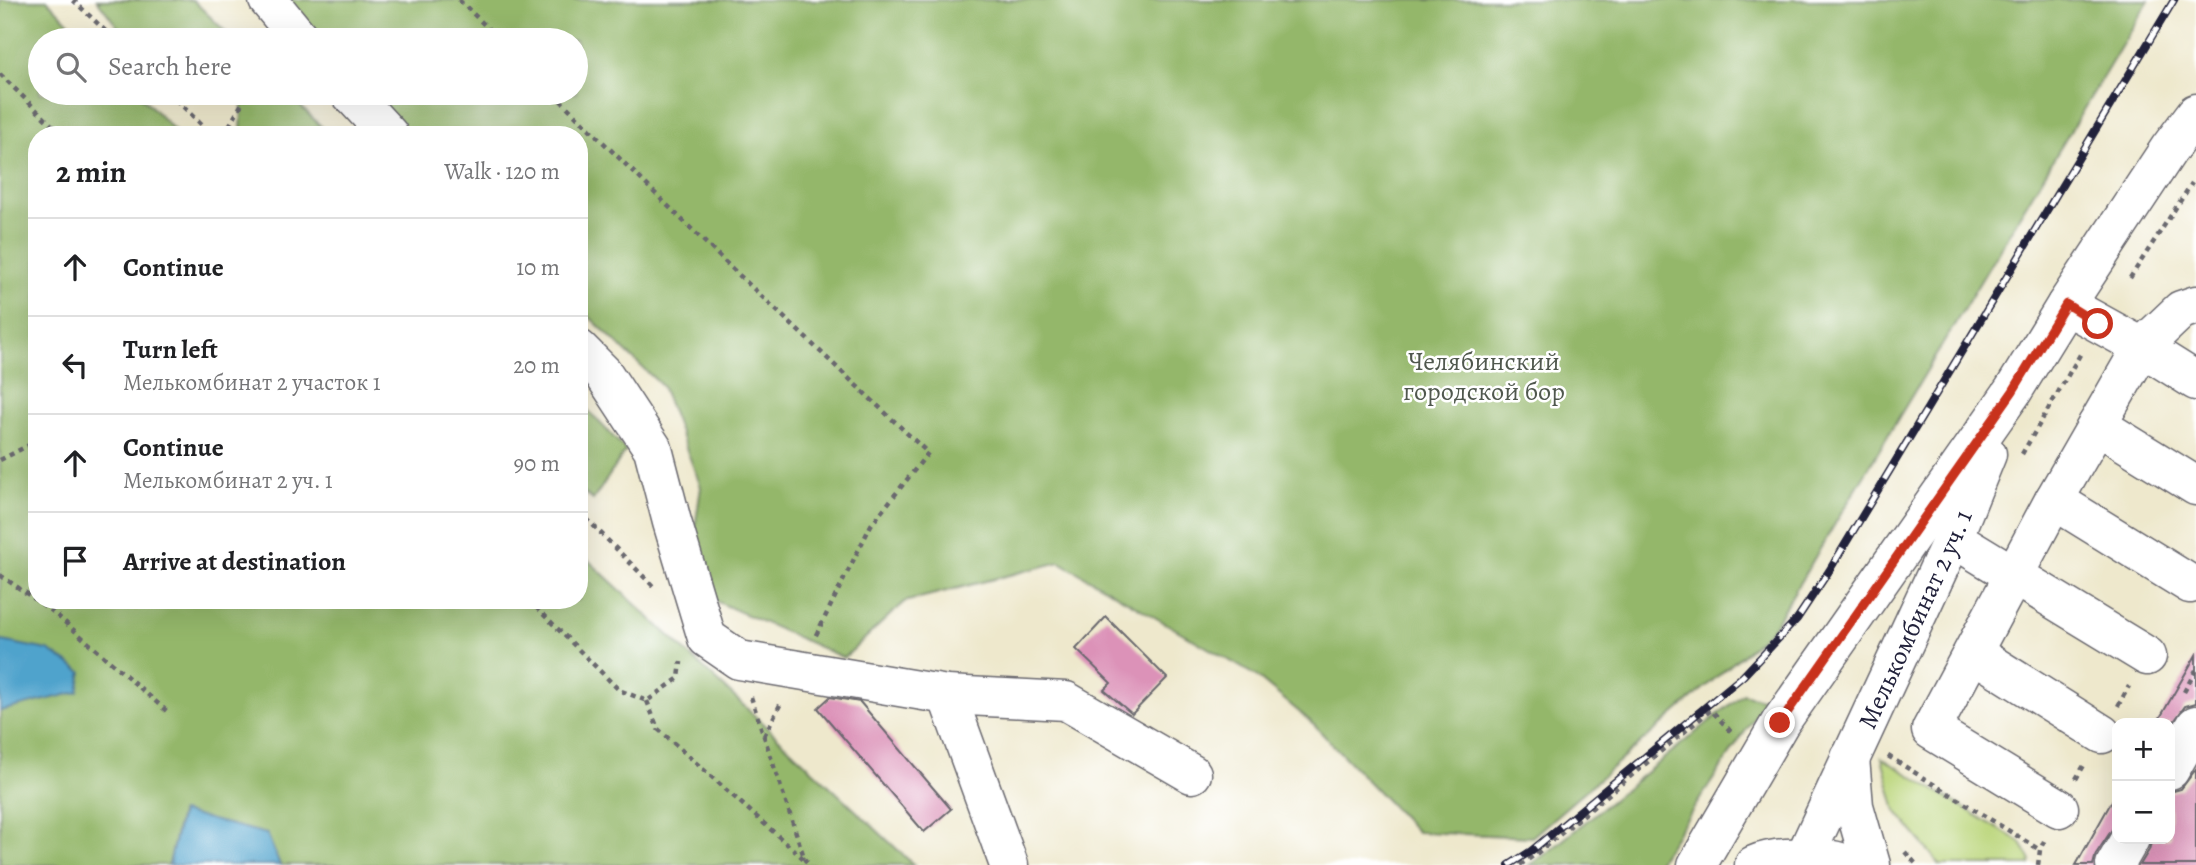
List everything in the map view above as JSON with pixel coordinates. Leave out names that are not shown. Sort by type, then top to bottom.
[{"type":"street","points":[[268,0],[291,28]]},
{"type":"street","points":[[361,105],[381,126]]},
{"type":"street","points":[[2013,391],[2066,304],[2196,113]]},
{"type":"street","points":[[2066,304],[2196,381]]},
{"type":"street","points":[[2059,808],[1931,730],[2054,500],[2142,347],[2181,310],[2196,305]]},
{"type":"street","points":[[588,358],[604,373],[653,449],[672,522],[708,638],[738,660],[947,695],[1066,701],[1192,774]]},
{"type":"street","name":"Мелькомбинат 2 уч. 1","points":[[1802,862],[1953,538],[2013,391]]},
{"type":"street","name":"Мелькомбинат 2 уч. 1","points":[[1697,865],[1788,712],[2013,391]]},
{"type":"street","points":[[2097,425],[2196,486]]},
{"type":"street","points":[[2054,500],[2190,584]]},
{"type":"street","points":[[1953,538],[2147,656]]},
{"type":"street","points":[[1973,653],[2102,734]]},
{"type":"street","points":[[947,695],[1009,865]]},
{"type":"street","points":[[2179,773],[2196,724]]},
{"type":"street","points":[[1850,758],[1854,806],[1887,857]]},
{"type":"street","points":[[2115,865],[2127,844]]},
{"type":"street","points":[[1754,865],[1765,860],[1841,861],[1849,865]]},
{"type":"path","points":[[73,0],[102,28]]},
{"type":"path","points":[[459,0],[488,28]]},
{"type":"path","points":[[0,74],[28,102]]},
{"type":"path","points":[[32,105],[53,126]]},
{"type":"path","points":[[181,105],[203,126]]},
{"type":"path","points":[[230,126],[241,105]]},
{"type":"path","points":[[565,105],[587,126]]},
{"type":"path","points":[[588,127],[721,258],[929,453],[871,525],[764,736]]},
{"type":"path","points":[[2128,280],[2196,176]]},
{"type":"path","points":[[2017,464],[2098,324]]},
{"type":"path","points":[[0,460],[28,446]]},
{"type":"path","points":[[588,521],[651,585],[657,596]]},
{"type":"path","points":[[0,575],[28,594]]},
{"type":"path","points":[[49,609],[170,714]]},
{"type":"path","points":[[538,609],[619,690],[647,701],[658,729],[810,865]]},
{"type":"path","points":[[647,701],[679,678],[682,652]]},
{"type":"path","points":[[738,660],[805,860]]},
{"type":"path","points":[[1520,865],[1711,710],[1759,761]]},
{"type":"path","points":[[1888,755],[2040,850]]},
{"type":"path","points":[[1887,857],[1916,865]]},
{"type":"green space","points":[[0,0],[47,0],[74,28],[28,28],[28,105],[150,105],[170,126],[28,126],[28,609],[588,609],[588,560],[914,865],[280,865],[267,834],[180,813],[169,865],[0,865],[0,711],[30,702],[0,643]]},
{"type":"green space","points":[[97,0],[193,0],[222,28],[119,28]]},
{"type":"green space","name":"Челябинский городской бор","points":[[261,0],[2149,0],[1772,629],[1532,837],[1417,832],[1310,721],[1256,676],[1060,562],[904,602],[844,658],[686,588],[701,487],[662,386],[588,316],[588,126],[392,126],[370,105],[588,105],[588,28],[290,28]]},
{"type":"green space","points":[[242,105],[299,105],[321,126],[241,126]]},
{"type":"green space","points":[[588,410],[626,450],[593,500],[588,496]]},
{"type":"green space","points":[[1743,694],[1766,700],[1656,865],[1529,865],[1547,853]]},
{"type":"green space","points":[[1882,758],[2020,842],[2031,860],[2030,865],[1940,865],[1896,811]]},
{"type":"water","points":[[2,641],[48,650],[82,672],[78,692],[0,711]]},
{"type":"water","points":[[181,812],[267,834],[280,865],[169,865]]},
{"type":"building","points":[[1106,617],[1167,678],[1132,714],[1104,690],[1111,683],[1076,649]]},
{"type":"building","points":[[2196,655],[2196,703],[2185,706],[2175,720],[2160,718]]},
{"type":"building","points":[[830,697],[860,702],[951,809],[924,832],[818,708]]},
{"type":"building","points":[[2196,769],[2196,865],[2140,865],[2151,844],[2175,844],[2175,791],[2181,789]]},
{"type":"building","points":[[2112,801],[2112,830],[2096,854],[2093,865],[2076,865]]},
{"type":"railway","points":[[1509,865],[1531,851],[1743,676],[1797,619],[1829,571],[2174,0]]},
{"type":"route","points":[[1780,723],[2013,391],[2066,304],[2098,324]]}]
